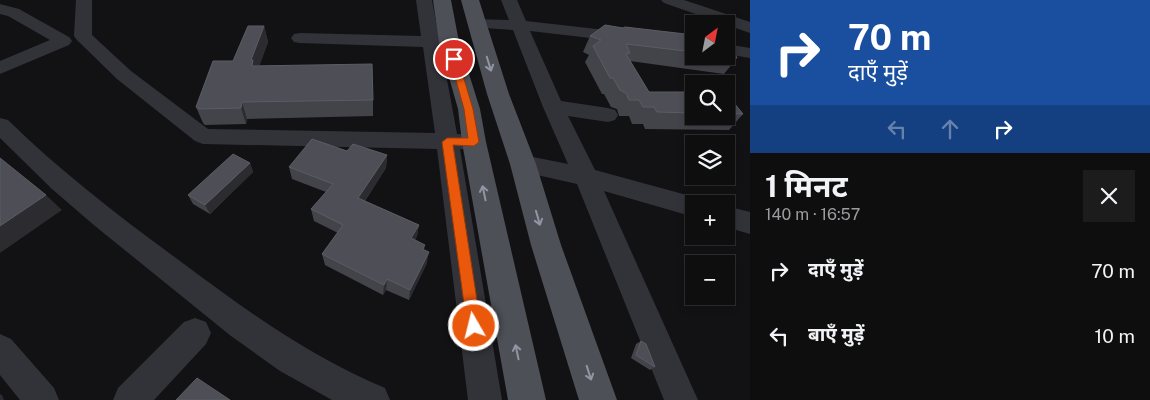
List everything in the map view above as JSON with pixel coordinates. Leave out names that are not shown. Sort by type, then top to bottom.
[{"type":"main road","points":[[442,0],[440,42],[469,109],[461,142],[527,400]]},
{"type":"main road","points":[[473,12],[498,94],[523,164],[546,245],[598,400]]},
{"type":"street","points":[[84,0],[83,36],[124,75],[203,136],[461,142],[485,400]]},
{"type":"street","points":[[300,38],[440,42],[424,0]]},
{"type":"street","points":[[509,0],[553,107],[586,177],[681,400]]},
{"type":"street","points":[[670,0],[700,4],[750,28]]},
{"type":"street","points":[[0,8],[13,12],[63,41],[0,68]]},
{"type":"street","points":[[473,12],[520,25],[599,32],[685,44]]},
{"type":"street","points":[[735,50],[750,53]]},
{"type":"street","points":[[553,107],[608,115]]},
{"type":"street","points":[[0,125],[12,150],[256,337],[342,389],[373,400]]},
{"type":"street","points":[[523,164],[586,177],[685,204]]},
{"type":"street","points":[[735,219],[750,223]]},
{"type":"street","points":[[130,400],[195,332]]},
{"type":"street","points":[[0,350],[42,400]]},
{"type":"building","points":[[605,25],[685,34],[685,51],[626,44],[630,53],[626,54],[649,92],[685,92],[685,113],[657,112],[654,107],[643,107],[639,100],[629,100],[626,93],[620,90],[613,78],[610,78],[593,46],[601,40],[590,36]]},
{"type":"building","points":[[248,26],[264,26],[251,60],[253,60],[252,66],[372,64],[373,100],[242,102],[241,108],[199,109],[196,107],[213,61],[233,61]]},
{"type":"building","points":[[735,104],[743,114],[735,114]]},
{"type":"building","points":[[312,139],[347,151],[353,144],[387,155],[358,198],[419,225],[411,238],[425,245],[422,249],[429,252],[410,290],[387,279],[384,285],[322,254],[343,225],[311,209],[333,184],[289,167]]},
{"type":"building","points":[[233,154],[250,163],[205,205],[188,195]]},
{"type":"building","points":[[0,158],[46,195],[0,226]]},
{"type":"building","points":[[641,341],[646,344],[655,367],[636,355]]},
{"type":"building","points":[[197,378],[230,400],[176,400]]},
{"type":"route","points":[[454,59],[469,109],[474,142],[447,142],[474,326]]}]
